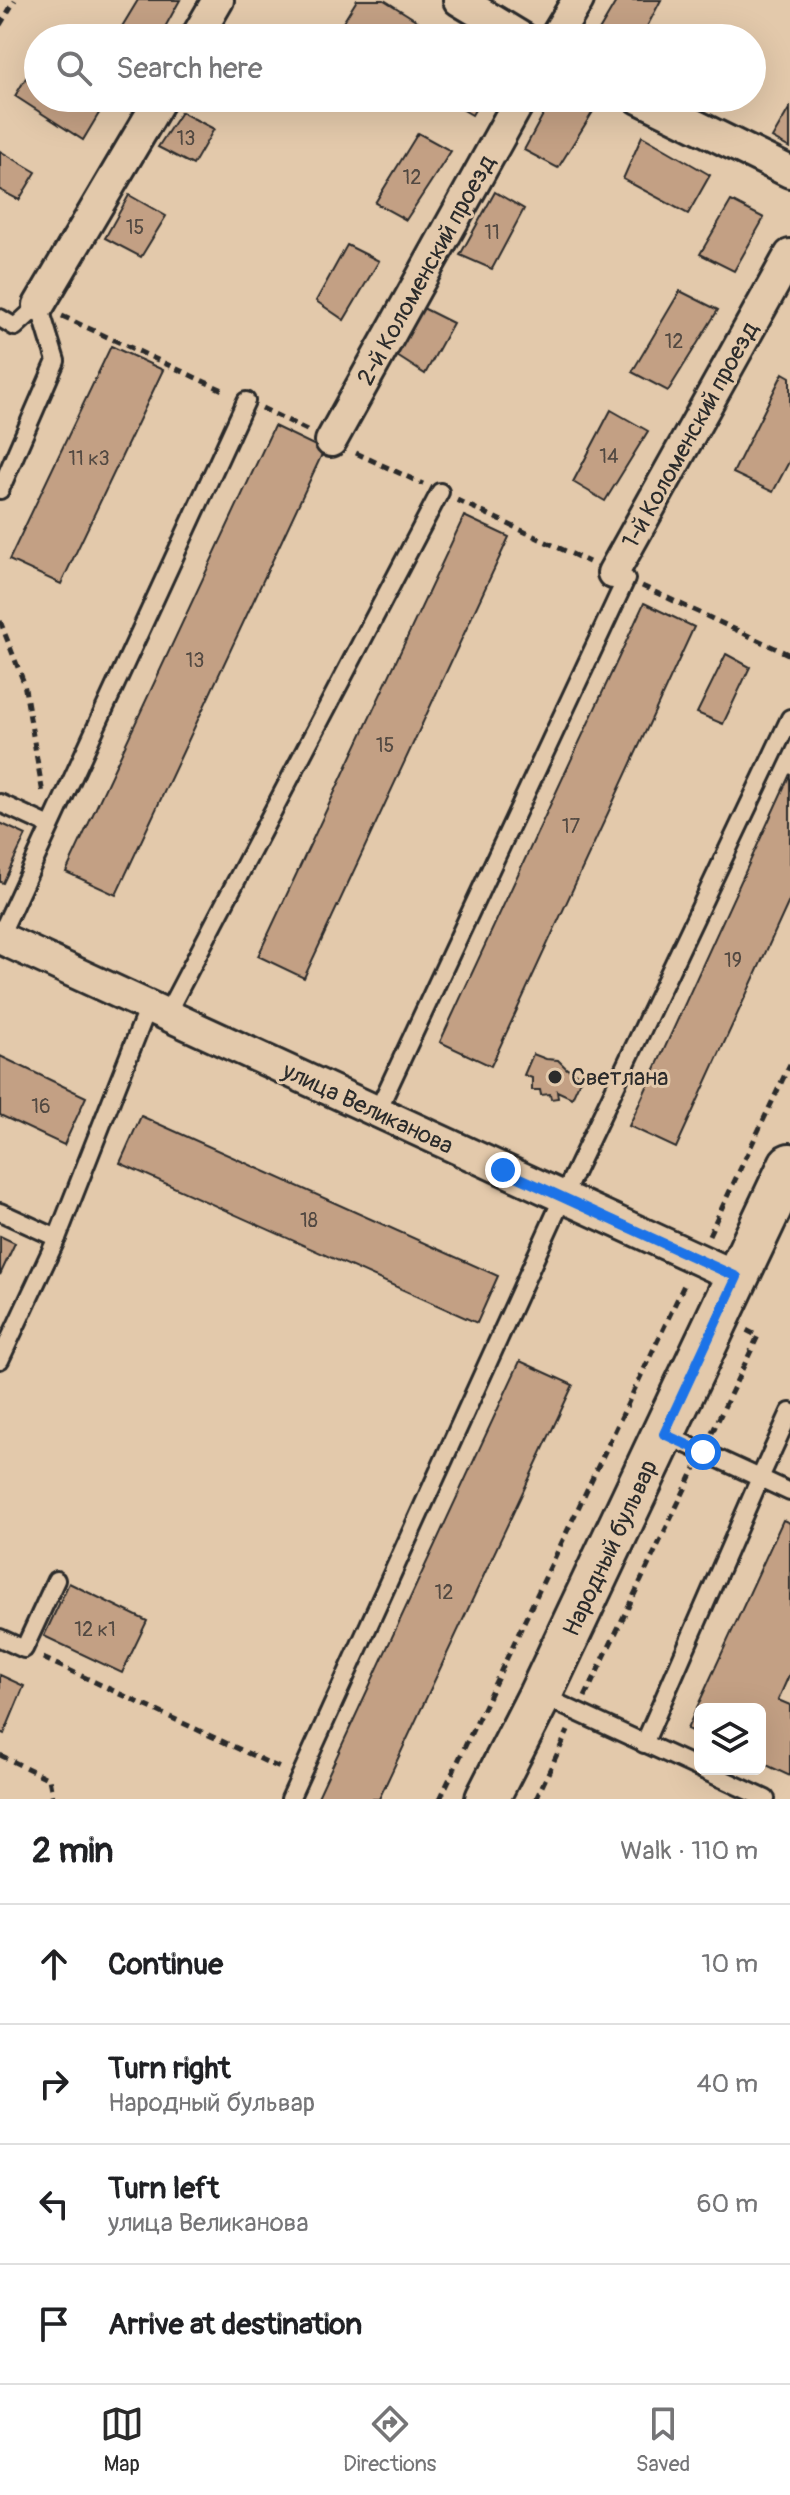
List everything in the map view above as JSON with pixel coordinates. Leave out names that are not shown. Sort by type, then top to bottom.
[{"type":"street","points":[[204,24],[218,0]]},
{"type":"street","points":[[459,0],[499,24]]},
{"type":"street","points":[[563,24],[578,0]]},
{"type":"street","points":[[39,305],[153,112]]},
{"type":"street","name":"2-й Коломенский проезд","points":[[331,441],[513,112]]},
{"type":"street","points":[[668,112],[790,172]]},
{"type":"street","name":"1-й Коломенский проезд","points":[[619,576],[790,255]]},
{"type":"street","name":"улица Великанова","points":[[0,937],[737,1277]]},
{"type":"street","name":"Народный бульвар","points":[[496,1796],[559,1704],[664,1434],[790,1165]]},
{"type":"lane","points":[[0,318],[15,327],[39,305],[56,361],[0,490]]},
{"type":"lane","points":[[0,937],[246,401]]},
{"type":"lane","points":[[0,1360],[157,1011],[440,492]]},
{"type":"lane","points":[[377,1112],[619,576]]},
{"type":"lane","points":[[290,1799],[563,1197],[790,718]]},
{"type":"lane","points":[[0,803],[50,826]]},
{"type":"lane","points":[[0,1212],[57,1238]]},
{"type":"lane","points":[[644,1744],[790,1412]]},
{"type":"lane","points":[[664,1434],[790,1492]]},
{"type":"lane","points":[[0,1638],[24,1649],[56,1580]]},
{"type":"lane","points":[[559,1704],[766,1799]]},
{"type":"path","points":[[0,25],[15,0]]},
{"type":"path","points":[[39,305],[790,655]]},
{"type":"path","points":[[0,621],[24,683],[50,826]]},
{"type":"path","points":[[440,1799],[790,1064]]},
{"type":"path","points":[[536,1799],[559,1704],[703,1452],[758,1336],[738,1326]]},
{"type":"path","points":[[24,1649],[301,1777]]},
{"type":"path","points":[[0,1755],[49,1779],[53,1799]]},
{"type":"building","points":[[138,0],[180,0],[167,24],[123,24]]},
{"type":"building","points":[[357,0],[384,0],[422,24],[342,24]]},
{"type":"building","points":[[617,0],[661,0],[648,24],[603,24]]},
{"type":"building","points":[[24,81],[24,102],[15,96]]},
{"type":"building","points":[[790,107],[790,148],[772,138]]},
{"type":"building","points":[[40,112],[100,112],[83,140]]},
{"type":"building","points":[[181,112],[214,129],[193,165],[158,147]]},
{"type":"building","points":[[544,112],[593,112],[558,168],[524,150]]},
{"type":"building","points":[[418,133],[451,151],[406,220],[375,203]]},
{"type":"building","points":[[642,136],[710,175],[688,214],[623,179]]},
{"type":"building","points":[[0,151],[36,172],[19,200],[0,190]]},
{"type":"building","points":[[495,192],[524,209],[492,269],[460,255]]},
{"type":"building","points":[[129,195],[166,216],[141,257],[105,238]]},
{"type":"building","points":[[731,201],[764,218],[734,271],[700,254]]},
{"type":"building","points":[[347,245],[379,261],[344,320],[316,301]]},
{"type":"building","points":[[680,291],[718,310],[668,391],[632,372]]},
{"type":"building","points":[[421,307],[453,323],[425,374],[397,356]]},
{"type":"building","points":[[111,346],[163,370],[61,584],[9,560]]},
{"type":"building","points":[[783,373],[790,377],[790,460],[773,492],[733,473]]},
{"type":"building","points":[[611,410],[648,431],[605,501],[573,482]]},
{"type":"building","points":[[274,426],[324,450],[116,895],[66,872]]},
{"type":"building","points":[[464,516],[509,537],[304,978],[258,956]]},
{"type":"building","points":[[644,603],[694,627],[491,1066],[440,1042]]},
{"type":"building","points":[[726,654],[750,667],[723,724],[697,713]]},
{"type":"building","points":[[790,774],[790,899],[676,1148],[629,1126]]},
{"type":"building","points":[[0,823],[26,835],[3,883],[0,882]]},
{"type":"building","name":"Светлана","points":[[533,1054],[558,1060],[567,1069],[582,1076],[572,1098],[557,1091],[558,1098],[551,1099],[550,1094],[541,1095],[540,1090],[532,1090],[532,1078],[524,1075]]},
{"type":"building","points":[[0,1056],[86,1097],[64,1145],[0,1115]]},
{"type":"building","points":[[141,1116],[498,1276],[477,1323],[120,1163]]},
{"type":"building","points":[[0,1236],[15,1243],[0,1275]]},
{"type":"building","points":[[520,1361],[573,1385],[379,1799],[317,1799]]},
{"type":"building","points":[[783,1520],[790,1523],[790,1673],[778,1700],[790,1705],[790,1776],[766,1765],[766,1703],[699,1703]]},
{"type":"building","points":[[69,1583],[147,1621],[122,1673],[44,1636]]},
{"type":"building","points":[[0,1675],[24,1686],[4,1734],[0,1732]]},
{"type":"building","points":[[694,1714],[694,1732],[687,1729]]},
{"type":"place","name":"Светлана","points":[[555,1077]]},
{"type":"route","points":[[503,1170],[737,1277],[664,1434],[703,1452]]}]
